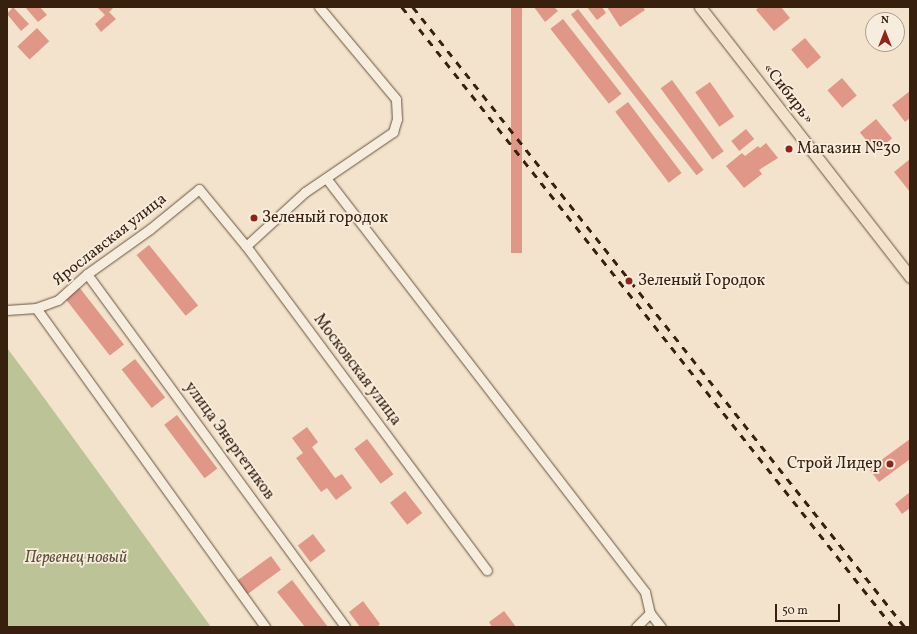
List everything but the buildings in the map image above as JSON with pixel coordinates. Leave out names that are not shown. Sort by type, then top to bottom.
[{"type":"main road","name":"«Сибирь»","points":[[700,7],[910,277]]},
{"type":"street","points":[[246,246],[305,192],[393,132],[398,110],[396,99],[319,7]]},
{"type":"street","points":[[326,178],[645,592],[650,613],[661,627]]},
{"type":"street","name":"Московская улица","points":[[199,189],[246,246],[487,570]]},
{"type":"street","name":"Ярославская улица","points":[[7,310],[36,308],[58,300],[87,274],[150,229],[199,189]]},
{"type":"street","name":"улица Энергетиков","points":[[87,274],[345,627]]},
{"type":"street","points":[[36,308],[264,627]]},
{"type":"street","points":[[640,624],[650,613]]},
{"type":"green space","name":"Первенец новый","points":[[7,348],[31,380],[211,627],[7,627]]},
{"type":"railway","points":[[402,7],[893,627]]},
{"type":"railway","points":[[413,7],[905,627]]},
{"type":"place","name":"Магазин №30","points":[[789,149]]},
{"type":"place","name":"Зеленый городок","points":[[254,218]]},
{"type":"place","name":"Зеленый Городок","points":[[629,281]]},
{"type":"place","name":"Строй Лидер","points":[[890,464]]}]
